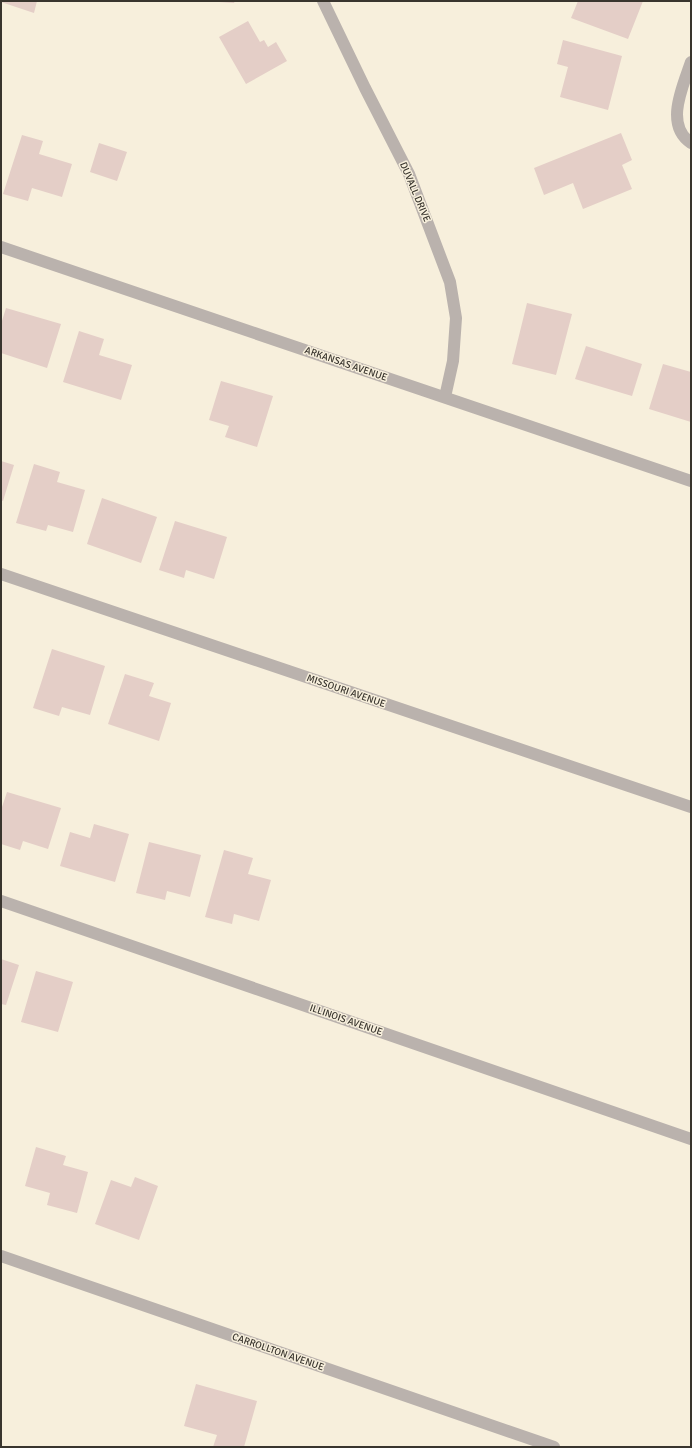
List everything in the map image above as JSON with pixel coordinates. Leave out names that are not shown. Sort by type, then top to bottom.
[{"type":"street","name":"DUVALL DRIVE","points":[[323,1],[409,174],[435,239],[450,282],[456,318],[453,361],[445,397]]},
{"type":"street","points":[[691,62],[678,106],[680,131],[691,143]]},
{"type":"street","name":"ARKANSAS AVENUE","points":[[1,247],[691,481]]},
{"type":"street","name":"MISSOURI AVENUE","points":[[1,574],[691,807]]},
{"type":"street","name":"ILLINOIS AVENUE","points":[[1,901],[691,1139]]},
{"type":"street","name":"CARROLLTON AVENUE","points":[[1,1256],[554,1447]]},
{"type":"building","points":[[1,1],[37,1],[34,13]]},
{"type":"building","points":[[219,1],[235,1],[234,3]]},
{"type":"building","points":[[578,1],[643,1],[628,39],[571,18]]},
{"type":"building","points":[[248,21],[260,42],[264,40],[268,47],[276,42],[287,61],[246,84],[219,37]]},
{"type":"building","points":[[563,40],[622,56],[608,110],[560,97],[568,67],[557,64]]},
{"type":"building","points":[[621,133],[632,160],[622,165],[632,189],[583,209],[573,183],[544,195],[534,168]]},
{"type":"building","points":[[22,135],[43,141],[39,154],[72,164],[62,197],[32,188],[28,201],[3,194]]},
{"type":"building","points":[[99,143],[127,152],[117,181],[90,172]]},
{"type":"building","points":[[527,303],[572,314],[556,375],[512,364]]},
{"type":"building","points":[[6,308],[61,324],[47,368],[1,353],[1,324]]},
{"type":"building","points":[[79,331],[104,339],[99,355],[132,365],[121,400],[63,382]]},
{"type":"building","points":[[586,346],[642,364],[632,396],[575,379]]},
{"type":"building","points":[[663,364],[691,372],[691,422],[649,409]]},
{"type":"building","points":[[221,381],[273,396],[257,447],[225,437],[229,426],[209,420]]},
{"type":"building","points":[[1,461],[14,465],[3,501],[1,500]]},
{"type":"building","points":[[34,464],[60,472],[57,482],[85,490],[73,532],[48,525],[46,531],[16,523]]},
{"type":"building","points":[[102,498],[157,517],[141,563],[87,544]]},
{"type":"building","points":[[175,521],[227,537],[214,579],[186,570],[184,578],[159,570]]},
{"type":"building","points":[[52,649],[105,666],[90,715],[62,707],[59,716],[33,708]]},
{"type":"building","points":[[125,674],[154,683],[149,696],[171,703],[159,741],[108,724]]},
{"type":"building","points":[[7,792],[61,808],[48,849],[23,841],[20,850],[1,844],[1,810]]},
{"type":"building","points":[[94,824],[129,834],[115,882],[60,866],[70,832],[90,838]]},
{"type":"building","points":[[149,842],[201,855],[190,897],[167,891],[165,900],[136,893]]},
{"type":"building","points":[[224,850],[253,858],[248,874],[271,880],[259,921],[234,914],[232,924],[205,917]]},
{"type":"building","points":[[1,959],[19,965],[6,1005],[1,1004]]},
{"type":"building","points":[[36,971],[73,982],[58,1032],[21,1022]]},
{"type":"building","points":[[36,1147],[66,1156],[63,1165],[88,1172],[77,1213],[47,1205],[50,1193],[25,1186]]},
{"type":"building","points":[[135,1177],[158,1186],[139,1240],[95,1224],[111,1180],[131,1187]]},
{"type":"building","points":[[196,1384],[257,1401],[244,1447],[213,1447],[217,1435],[184,1426]]}]
